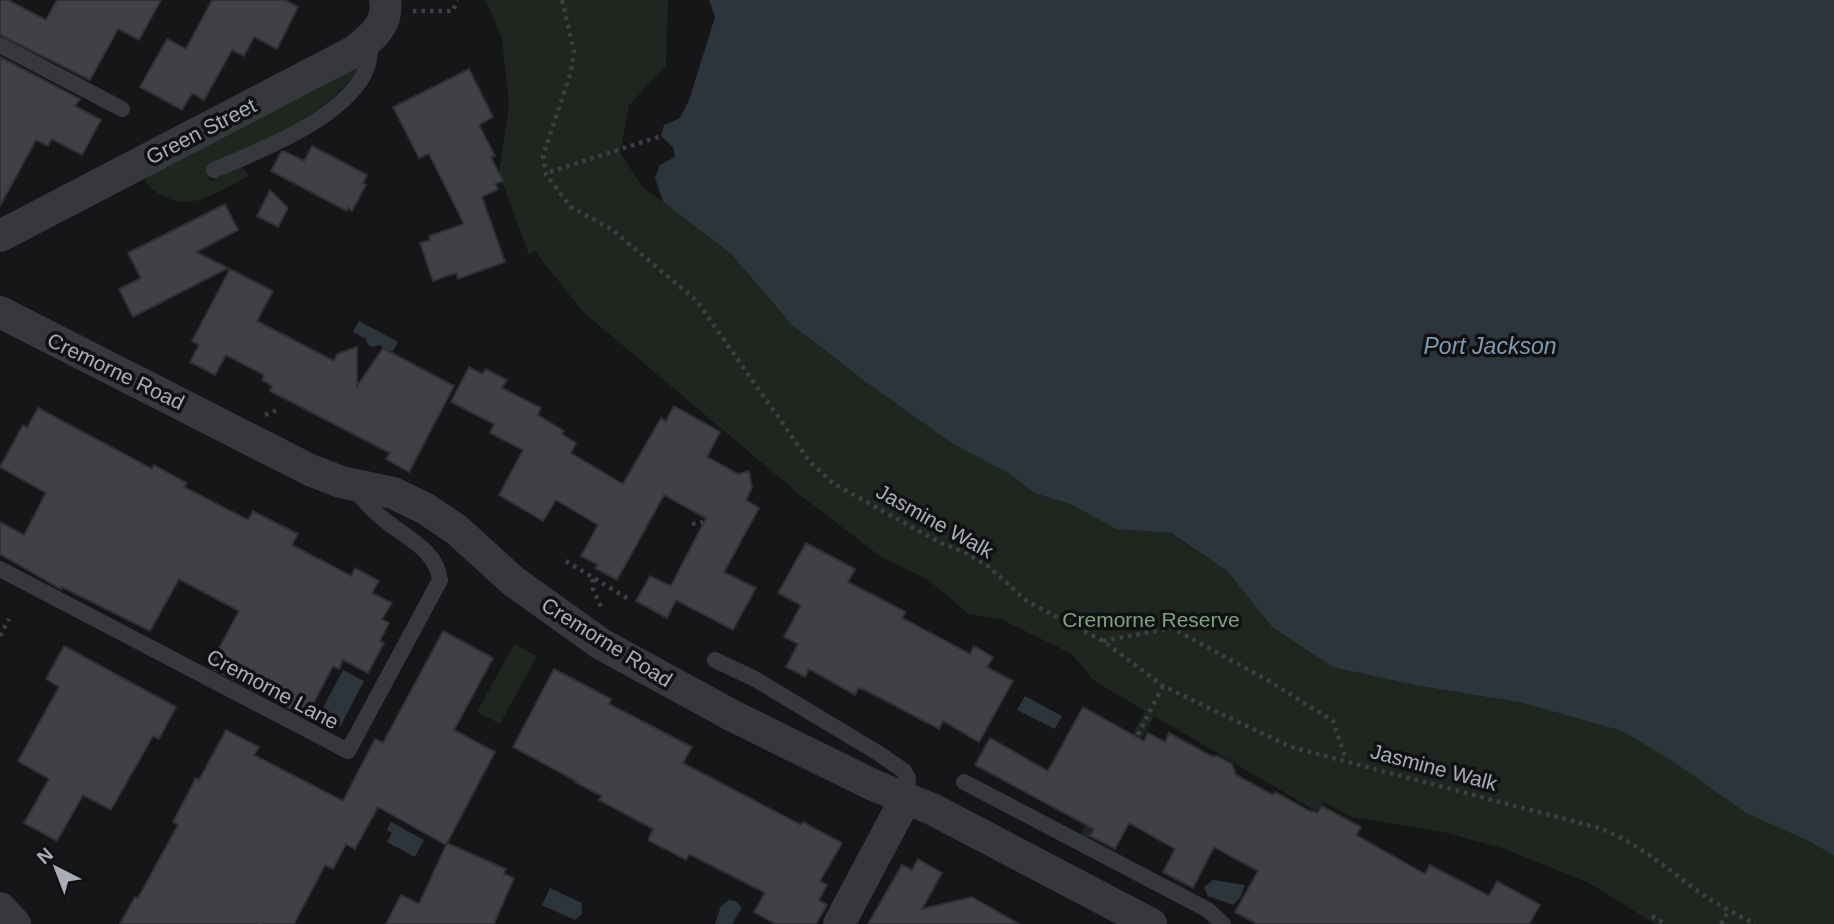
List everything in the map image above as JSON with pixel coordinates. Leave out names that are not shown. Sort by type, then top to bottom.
[{"type":"street","name":"Green Street","points":[[0,236],[355,51],[381,16]]},
{"type":"street","name":"Cremorne Road","points":[[0,312],[310,470],[350,484],[393,493],[426,509],[457,530],[529,593],[601,644],[745,722],[873,785],[932,809],[1151,924]]},
{"type":"street","points":[[839,924],[906,798]]},
{"type":"street","points":[[0,908],[15,924]]},
{"type":"lane","points":[[214,170],[253,153],[327,113],[351,92],[362,79],[369,62],[381,16]]},
{"type":"lane","points":[[0,45],[122,109]]},
{"type":"lane","name":"Cremorne Lane","points":[[0,569],[348,751],[440,580],[435,566],[421,547],[381,518],[350,484]]},
{"type":"lane","points":[[715,660],[776,691],[895,764],[908,778],[906,798]]},
{"type":"lane","points":[[964,782],[1208,910],[1223,924]]},
{"type":"path","points":[[381,16],[453,10],[457,0]]},
{"type":"path","name":"Jasmine Walk","points":[[562,0],[575,52],[543,156],[546,175],[562,199],[582,215],[611,229],[696,300],[809,461],[834,484],[989,567],[1028,602],[1103,641],[1163,686],[1291,747],[1621,836],[1645,850],[1703,895],[1755,924]]},
{"type":"path","points":[[550,172],[661,136]]},
{"type":"path","points":[[519,480],[529,461]]},
{"type":"path","points":[[692,524],[703,522]]},
{"type":"path","points":[[566,561],[630,600]]},
{"type":"path","points":[[593,578],[593,590],[603,614]]},
{"type":"path","points":[[0,636],[9,619]]},
{"type":"path","points":[[1103,641],[1172,628],[1269,681],[1334,721],[1346,761]]},
{"type":"path","points":[[1081,845],[1163,686]]},
{"type":"path","points":[[259,924],[274,896]]},
{"type":"path","points":[[1720,924],[1728,910]]},
{"type":"path","points":[[1652,916],[1665,924]]},
{"type":"green space","name":"Cremorne Reserve","points":[[486,0],[668,0],[666,66],[629,105],[620,153],[642,186],[731,254],[792,325],[953,444],[1010,474],[1034,493],[1070,504],[1116,529],[1170,533],[1227,571],[1272,627],[1420,686],[1523,703],[1622,731],[1834,856],[1834,924],[1655,924],[1589,883],[1505,849],[1443,832],[1352,817],[1323,802],[1316,811],[1154,716],[1088,838],[1081,834],[1145,711],[1093,680],[1072,654],[1003,620],[969,614],[927,579],[881,557],[799,494],[582,311],[535,251],[529,255],[499,173],[509,105],[502,39]]},
{"type":"green space","points":[[363,64],[347,83],[311,114],[271,138],[206,169],[210,181],[241,166],[249,176],[209,196],[184,202],[172,200],[145,182],[145,175]]},
{"type":"green space","points":[[514,644],[537,656],[500,724],[477,712]]},
{"type":"water","name":"Port Jackson","points":[[709,0],[1834,0],[1834,856],[1809,841],[1746,813],[1674,762],[1622,731],[1523,703],[1420,686],[1333,667],[1272,627],[1227,571],[1171,533],[1116,529],[1070,504],[1034,493],[1010,474],[953,444],[866,382],[792,325],[731,254],[663,202],[655,178],[660,165],[675,157],[673,147],[661,136],[664,125],[680,118],[689,100],[715,17]]},
{"type":"water","points":[[359,321],[398,342],[392,352],[379,345],[368,345],[366,339],[353,332]]},
{"type":"water","points":[[343,670],[364,681],[340,727],[319,715]]},
{"type":"water","points":[[1025,696],[1062,716],[1055,729],[1017,710]]},
{"type":"water","points":[[391,822],[424,840],[415,857],[387,842],[392,833],[387,830]]},
{"type":"water","points":[[1213,880],[1245,885],[1240,898],[1233,905],[1208,896],[1204,887]]},
{"type":"water","points":[[550,888],[582,903],[582,914],[575,920],[542,905]]},
{"type":"water","points":[[729,900],[736,901],[742,908],[732,924],[715,924],[721,906]]},
{"type":"building","points":[[0,0],[8,0],[46,20],[57,0],[161,0],[139,40],[118,29],[90,80],[0,35]]},
{"type":"building","points":[[212,0],[285,0],[298,7],[277,49],[254,37],[244,56],[232,50],[204,100],[192,93],[182,110],[140,87],[167,39],[186,49]]},
{"type":"building","points":[[0,57],[80,99],[75,106],[101,120],[82,155],[52,139],[48,146],[36,140],[0,206]]},
{"type":"building","points":[[469,69],[493,117],[479,125],[495,156],[491,157],[503,181],[495,184],[498,189],[482,197],[505,262],[458,279],[456,273],[433,281],[420,243],[430,240],[429,236],[464,224],[429,154],[419,158],[393,107]]},
{"type":"building","points":[[312,146],[367,175],[363,183],[366,185],[352,211],[348,208],[347,211],[271,171],[281,152],[304,161]]},
{"type":"building","points":[[270,190],[288,208],[278,227],[257,216]]},
{"type":"building","points":[[225,204],[238,230],[196,252],[228,268],[133,317],[119,289],[141,278],[128,253]]},
{"type":"building","points":[[230,269],[273,291],[257,321],[334,361],[337,354],[357,347],[357,386],[383,348],[454,386],[409,472],[386,459],[390,453],[270,391],[272,386],[262,380],[264,375],[226,355],[215,375],[190,362],[199,345],[192,341]]},
{"type":"building","points":[[469,367],[482,374],[486,369],[507,380],[502,388],[541,408],[538,415],[564,431],[562,434],[576,443],[571,453],[623,484],[661,418],[666,421],[674,406],[720,432],[707,457],[738,474],[749,471],[752,488],[746,500],[759,508],[724,572],[756,588],[733,630],[676,600],[667,618],[636,601],[650,576],[671,586],[706,518],[664,495],[617,580],[595,568],[598,565],[581,556],[598,525],[556,500],[543,521],[499,495],[523,450],[490,433],[494,424],[451,402]]},
{"type":"building","points":[[38,408],[152,469],[154,465],[187,483],[184,487],[248,520],[253,511],[298,534],[292,545],[351,576],[355,568],[379,581],[372,593],[392,603],[382,619],[389,623],[380,641],[384,643],[368,673],[343,660],[339,669],[333,666],[306,717],[209,667],[239,611],[179,579],[150,631],[62,587],[61,589],[0,554],[0,522],[24,535],[46,493],[0,467],[23,425],[27,428]]},
{"type":"building","points":[[806,543],[855,569],[848,582],[906,612],[902,618],[970,654],[974,646],[993,657],[987,667],[1013,681],[979,742],[943,721],[939,729],[865,690],[858,688],[855,695],[809,669],[805,677],[786,667],[798,644],[784,637],[801,605],[778,593]]},
{"type":"building","points":[[443,631],[493,658],[454,730],[495,752],[446,845],[378,807],[355,849],[346,844],[333,869],[325,865],[294,924],[120,924],[135,897],[138,898],[178,825],[173,822],[226,730],[259,747],[254,755],[343,801],[375,739],[383,743]]},
{"type":"building","points":[[64,646],[176,707],[159,739],[153,736],[111,810],[83,795],[57,841],[24,823],[49,779],[18,761],[59,687],[46,679]]},
{"type":"building","points":[[554,669],[611,699],[609,704],[692,747],[683,763],[801,825],[803,822],[842,843],[820,881],[827,885],[819,900],[827,905],[816,924],[775,924],[754,912],[765,893],[689,854],[686,860],[648,840],[653,829],[599,800],[602,796],[513,747]]},
{"type":"building","points":[[1083,707],[1144,741],[1148,733],[1165,742],[1169,733],[1213,757],[1217,756],[1232,764],[1236,775],[1311,812],[1317,813],[1322,806],[1361,827],[1356,835],[1425,874],[1430,865],[1489,896],[1497,881],[1540,905],[1529,924],[1257,924],[1235,912],[1258,871],[1214,847],[1193,888],[1163,872],[1175,849],[1129,823],[1115,849],[1090,836],[1094,829],[975,765],[990,738],[1048,771]]},
{"type":"building","points":[[447,843],[506,869],[504,874],[514,878],[494,924],[386,924],[401,895],[419,904]]},
{"type":"building","points":[[918,859],[942,873],[922,909],[972,897],[1019,924],[868,924],[902,865],[912,870]]}]
